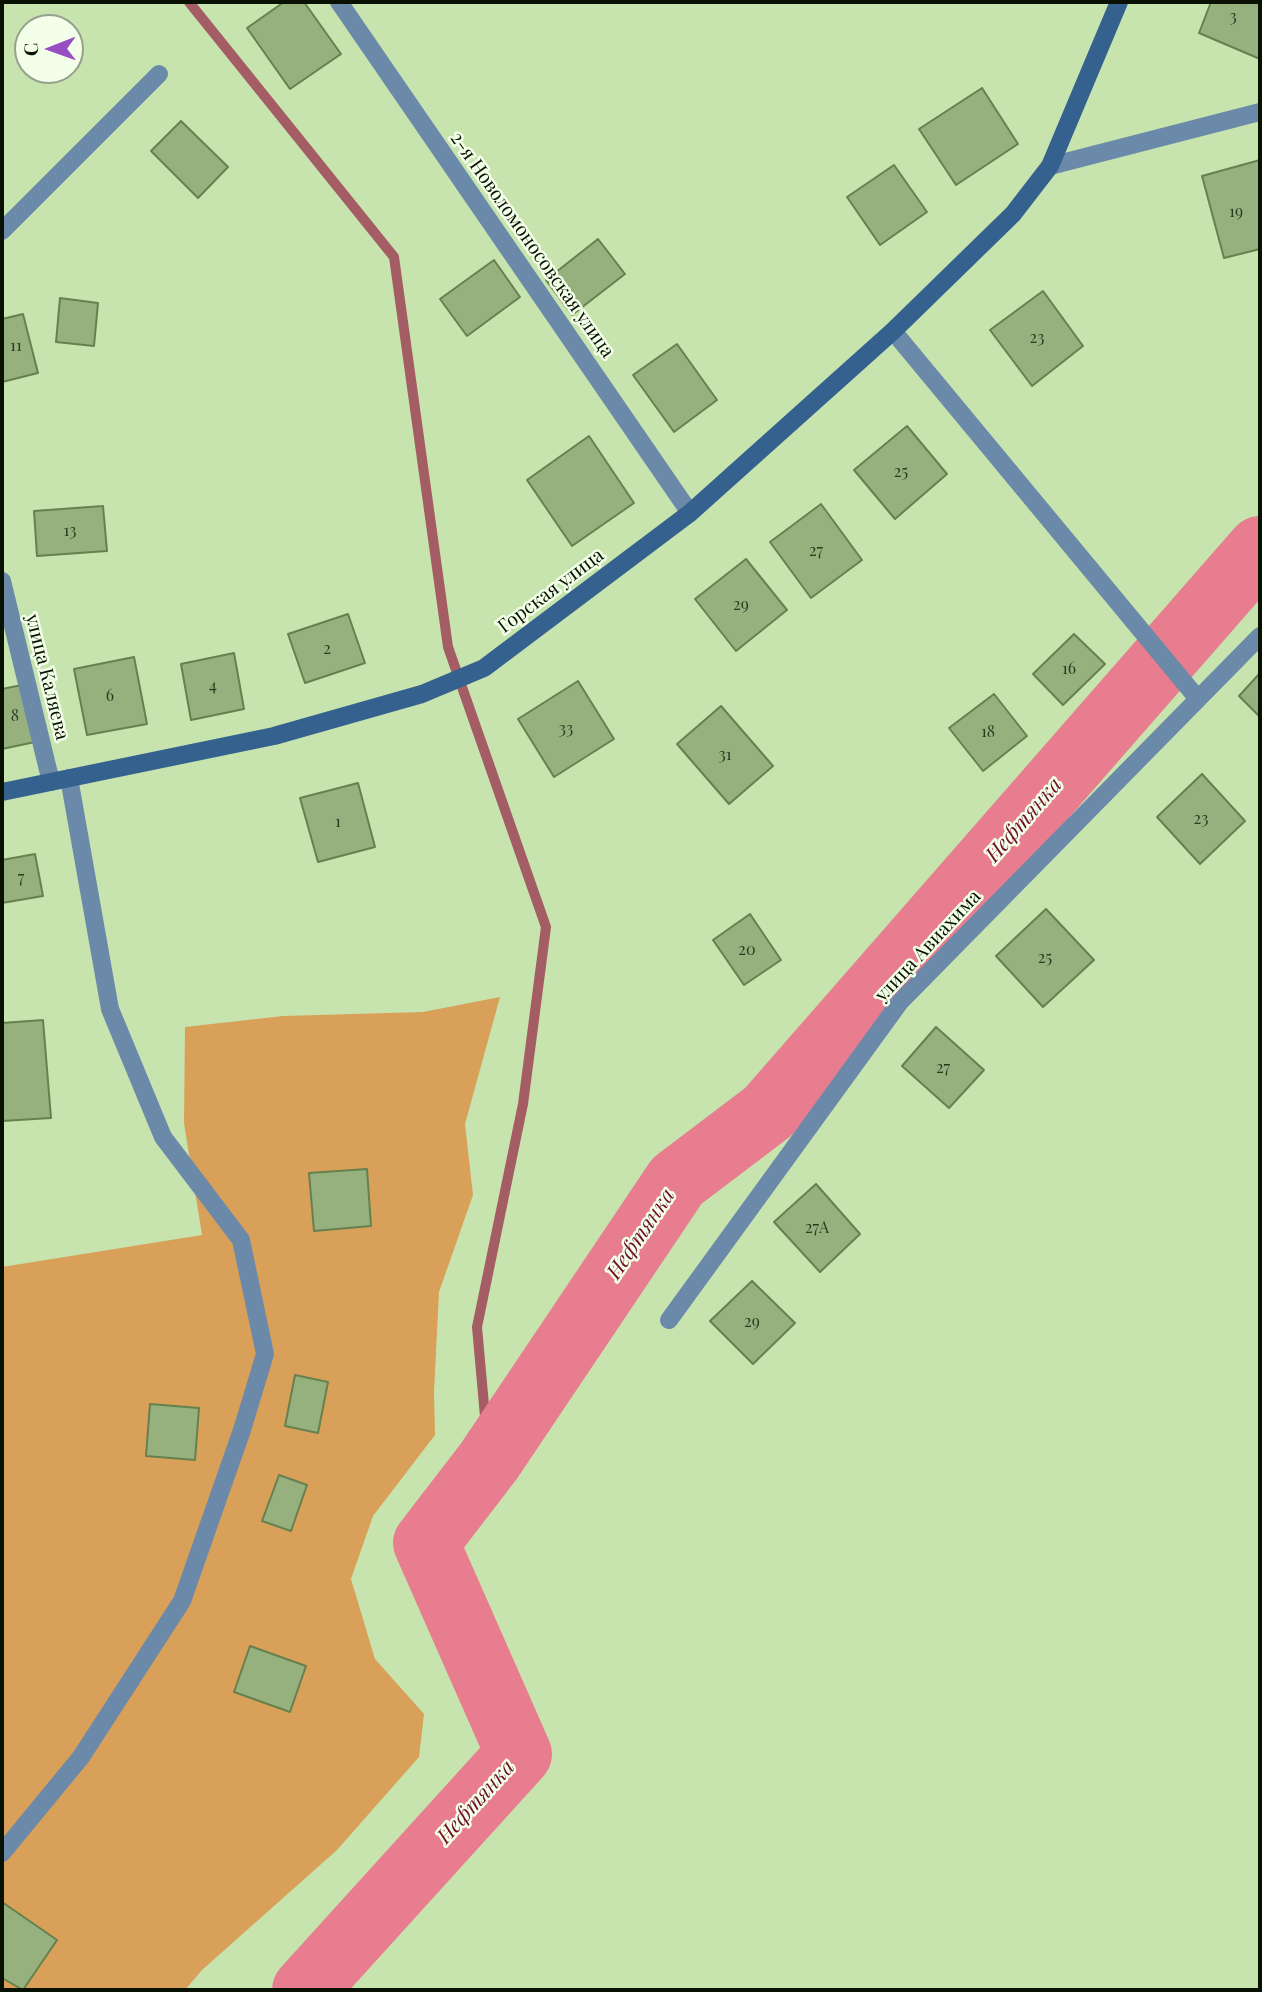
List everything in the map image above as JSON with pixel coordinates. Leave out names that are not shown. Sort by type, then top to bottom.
[{"type":"main road","name":"Горская улица","points":[[2,792],[274,736],[422,694],[484,668],[690,513],[893,331],[1013,214],[1050,166],[1119,2]]},
{"type":"street","name":"2-я Новоломоносовская улица","points":[[338,2],[690,513]]},
{"type":"street","points":[[2,231],[159,74]]},
{"type":"street","points":[[1050,166],[1260,112]]},
{"type":"street","points":[[893,331],[1198,699]]},
{"type":"street","name":"улица Каляева","points":[[2,581],[60,780],[110,1009],[163,1137],[241,1240],[265,1354],[242,1430],[182,1601],[80,1757],[2,1853]]},
{"type":"street","name":"улица Авиахима","points":[[669,1321],[900,1002],[1260,636]]},
{"type":"shaded area","points":[[500,997],[465,1124],[473,1195],[439,1292],[434,1392],[435,1435],[373,1516],[351,1579],[375,1659],[424,1714],[419,1757],[337,1850],[202,1970],[185,1990],[2,1990],[2,1267],[202,1235],[184,1123],[185,1027],[283,1016],[423,1012]]},
{"type":"building","points":[[284,2],[304,2],[341,54],[290,89],[247,28]]},
{"type":"building","points":[[1211,2],[1260,2],[1260,59],[1199,33]]},
{"type":"building","points":[[982,88],[1018,144],[956,185],[919,129]]},
{"type":"building","points":[[181,121],[228,167],[198,198],[151,151]]},
{"type":"building","points":[[1260,160],[1260,249],[1224,258],[1202,176]]},
{"type":"building","points":[[894,165],[927,212],[880,245],[847,197]]},
{"type":"building","points":[[598,239],[625,274],[572,315],[546,280]]},
{"type":"building","points":[[494,260],[520,297],[467,336],[440,299]]},
{"type":"building","points":[[1043,291],[1083,346],[1032,386],[990,330]]},
{"type":"building","points":[[60,298],[98,303],[94,346],[56,342]]},
{"type":"building","points":[[23,314],[38,373],[2,382],[2,319]]},
{"type":"building","points":[[677,344],[717,400],[674,432],[633,375]]},
{"type":"building","points":[[907,426],[947,474],[895,519],[854,470]]},
{"type":"building","points":[[589,436],[634,503],[572,546],[527,480]]},
{"type":"building","points":[[821,504],[862,560],[811,598],[770,542]]},
{"type":"building","points":[[103,506],[107,551],[37,556],[34,511]]},
{"type":"building","points":[[746,559],[787,610],[736,651],[695,599]]},
{"type":"building","points":[[348,614],[365,663],[305,683],[288,634]]},
{"type":"building","points":[[1074,634],[1105,664],[1063,705],[1033,674]]},
{"type":"building","points":[[234,653],[244,709],[191,720],[181,664]]},
{"type":"building","points":[[134,657],[147,724],[87,735],[74,669]]},
{"type":"building","points":[[1260,673],[1260,717],[1239,696]]},
{"type":"building","points":[[578,681],[614,739],[554,777],[518,719]]},
{"type":"building","points":[[22,685],[35,742],[2,749],[2,689]]},
{"type":"building","points":[[994,694],[1027,736],[983,771],[949,728]]},
{"type":"building","points":[[721,706],[773,766],[729,804],[677,744]]},
{"type":"building","points":[[1202,774],[1245,821],[1200,864],[1157,817]]},
{"type":"building","points":[[358,783],[375,847],[318,862],[300,798]]},
{"type":"building","points":[[35,854],[43,896],[2,903],[2,860]]},
{"type":"building","points":[[1046,909],[1094,960],[1043,1007],[996,956]]},
{"type":"building","points":[[750,914],[781,960],[744,985],[713,940]]},
{"type":"building","points":[[43,1020],[51,1118],[2,1121],[2,1023]]},
{"type":"building","points":[[936,1027],[984,1070],[949,1108],[902,1066]]},
{"type":"building","points":[[367,1169],[371,1226],[314,1231],[309,1173]]},
{"type":"building","points":[[816,1184],[860,1234],[820,1272],[774,1222]]},
{"type":"building","points":[[752,1281],[795,1323],[753,1364],[710,1321]]},
{"type":"building","points":[[295,1375],[328,1382],[318,1433],[285,1426]]},
{"type":"building","points":[[150,1404],[199,1408],[195,1460],[146,1456]]},
{"type":"building","points":[[279,1475],[307,1485],[291,1531],[262,1521]]},
{"type":"building","points":[[250,1646],[306,1666],[290,1712],[234,1692]]},
{"type":"building","points":[[2,1902],[57,1940],[23,1990],[2,1978]]},
{"type":"waterway","points":[[189,2],[394,257],[448,647],[546,927],[523,1104],[477,1327],[489,1461]]},
{"type":"waterway","name":"Нефтянка","points":[[305,1990],[519,1754],[426,1543],[489,1461],[677,1181],[768,1112],[1260,549]]}]
